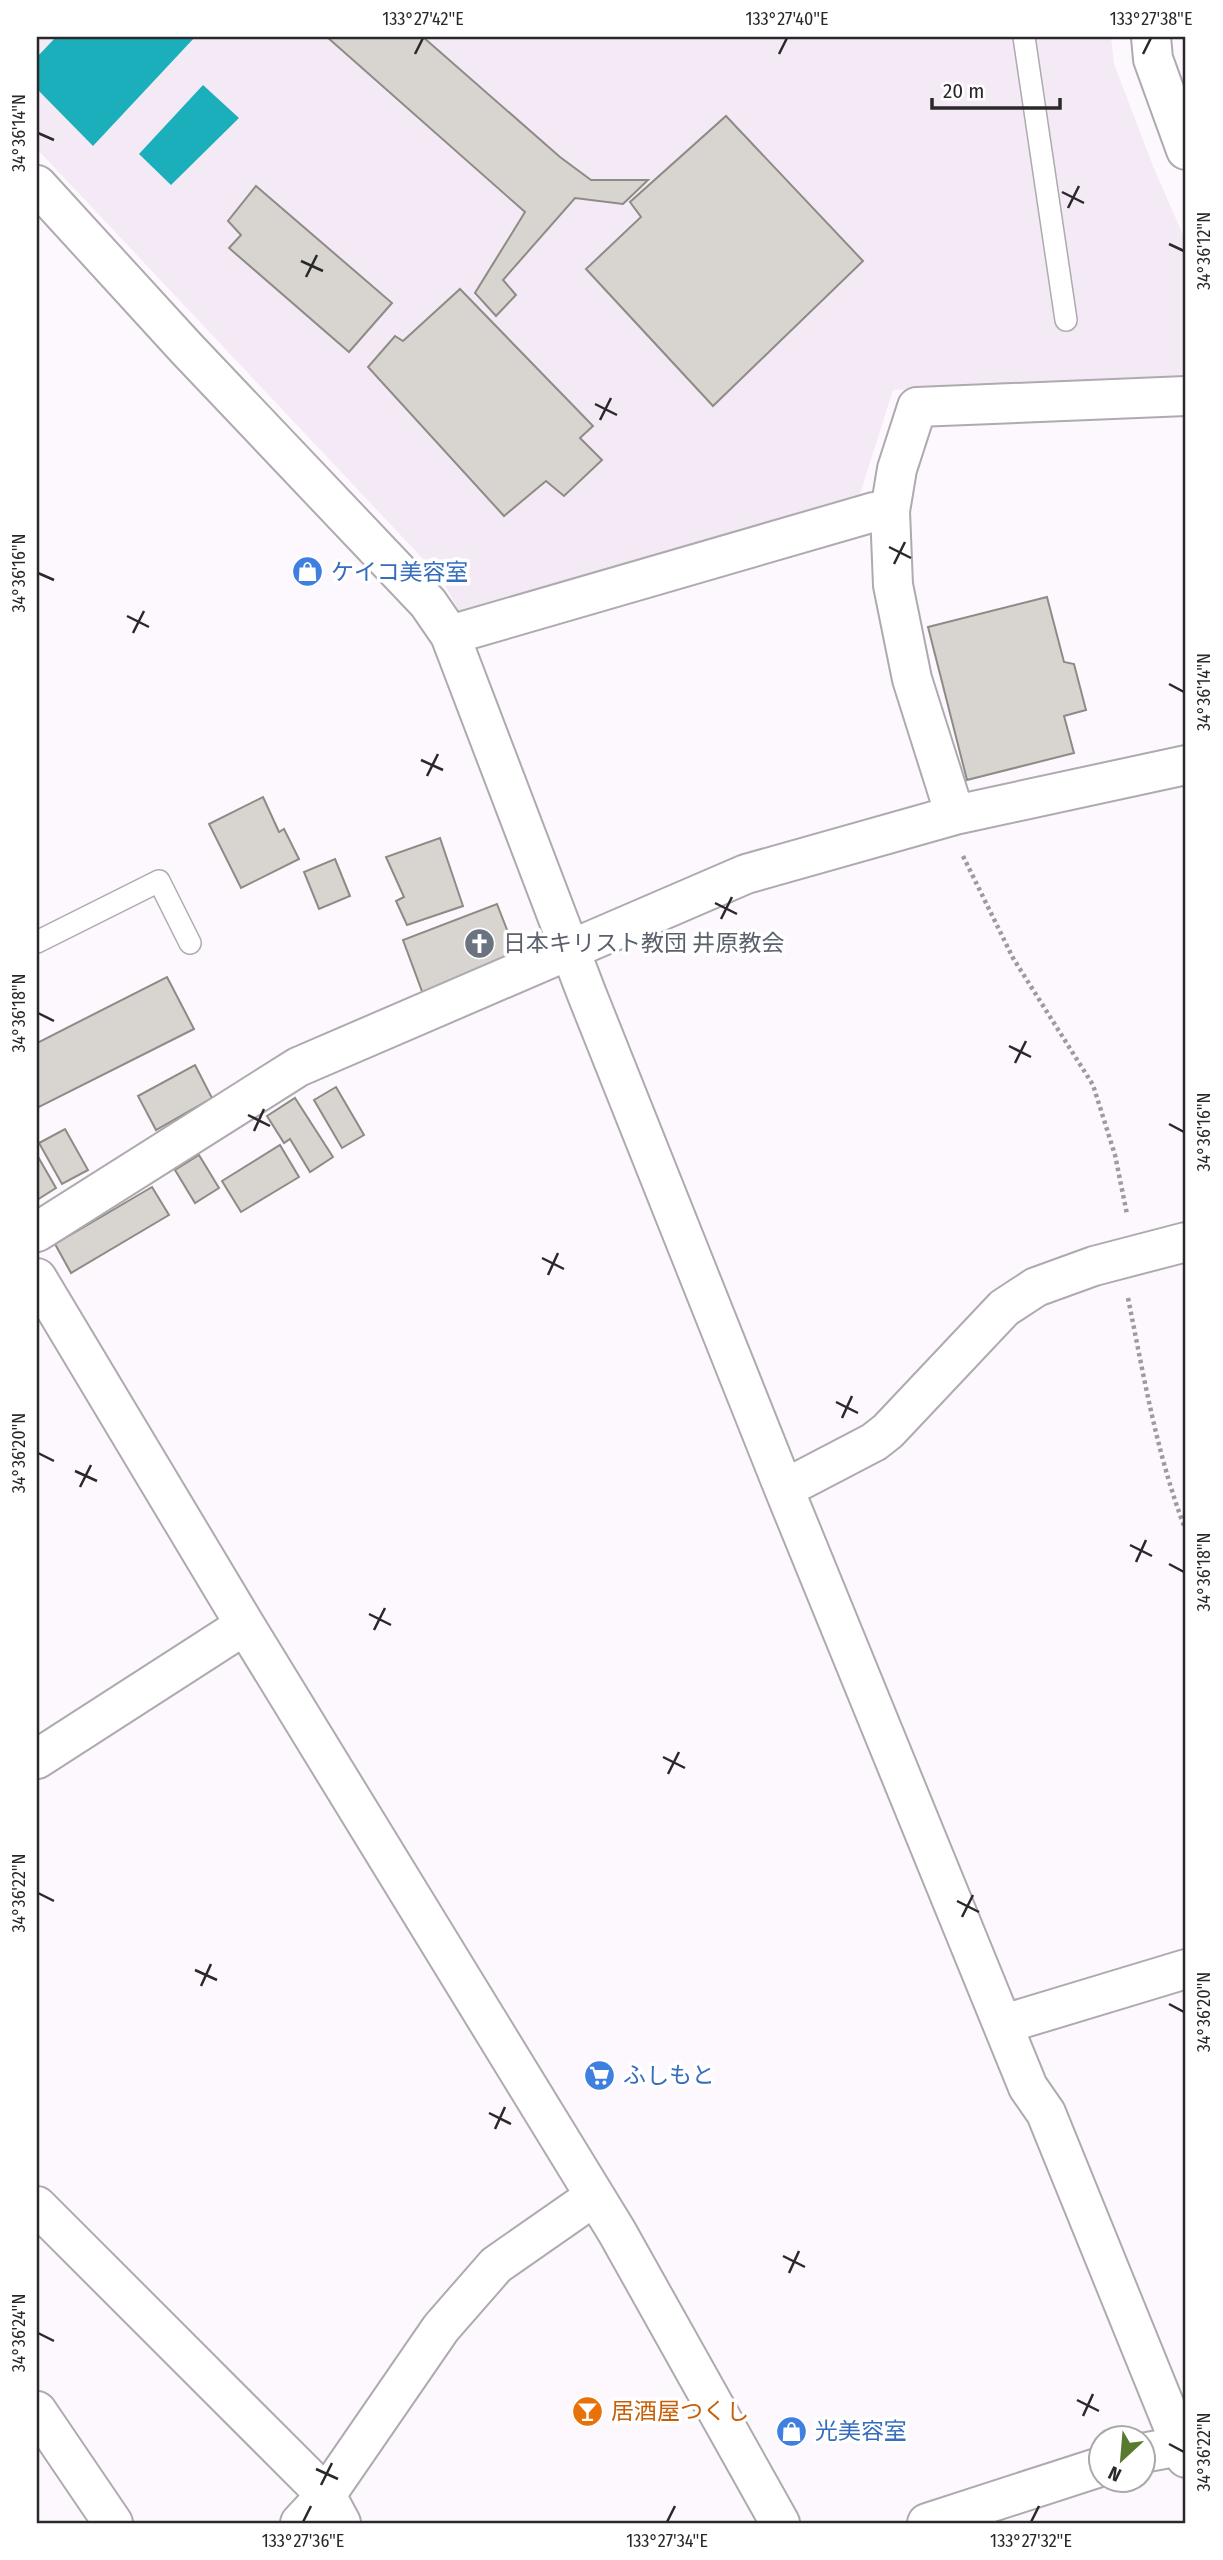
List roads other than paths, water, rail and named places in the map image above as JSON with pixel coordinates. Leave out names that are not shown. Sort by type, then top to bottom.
[{"type":"main road","points":[[1151,37],[1153,59],[1186,150]]},
{"type":"main road","points":[[37,185],[186,348],[428,603],[450,635],[783,1489],[1028,2087],[1046,2113],[1184,2449],[1156,2452]]},
{"type":"main road","points":[[950,817],[912,679],[893,585],[890,511],[897,469],[917,407],[1186,397]]},
{"type":"main road","points":[[450,635],[874,512],[890,511]]},
{"type":"main road","points":[[37,1232],[298,1067],[746,874],[950,817],[1186,765]]},
{"type":"main road","points":[[783,1489],[874,1443],[1004,1308],[1036,1287],[1094,1266],[1186,1242]]},
{"type":"main road","points":[[37,1279],[245,1625],[595,2196],[780,2523]]},
{"type":"main road","points":[[37,1759],[245,1625]]},
{"type":"main road","points":[[1004,2024],[1186,1969]]},
{"type":"main road","points":[[300,2523],[333,2509],[441,2328],[496,2265],[595,2196]]},
{"type":"main road","points":[[37,2206],[333,2509]]},
{"type":"main road","points":[[37,2411],[113,2523]]},
{"type":"main road","points":[[927,2523],[1086,2472]]},
{"type":"lane","points":[[1024,37],[1066,320]]},
{"type":"lane","points":[[37,942],[159,881],[190,943]]},
{"type":"water","points":[[56,37],[195,37],[93,146],[37,89],[37,57]]},
{"type":"water","points":[[203,85],[239,118],[171,185],[139,154]]},
{"type":"place","name":"ケイコ美容室","points":[[308,572]]},
{"type":"place","name":"日本キリスト教団 井原教会","points":[[480,943]]},
{"type":"place","name":"ふしもと","points":[[600,2075]]},
{"type":"place","name":"居酒屋つくし","points":[[588,2411]]},
{"type":"place","name":"光美容室","points":[[792,2431]]}]
